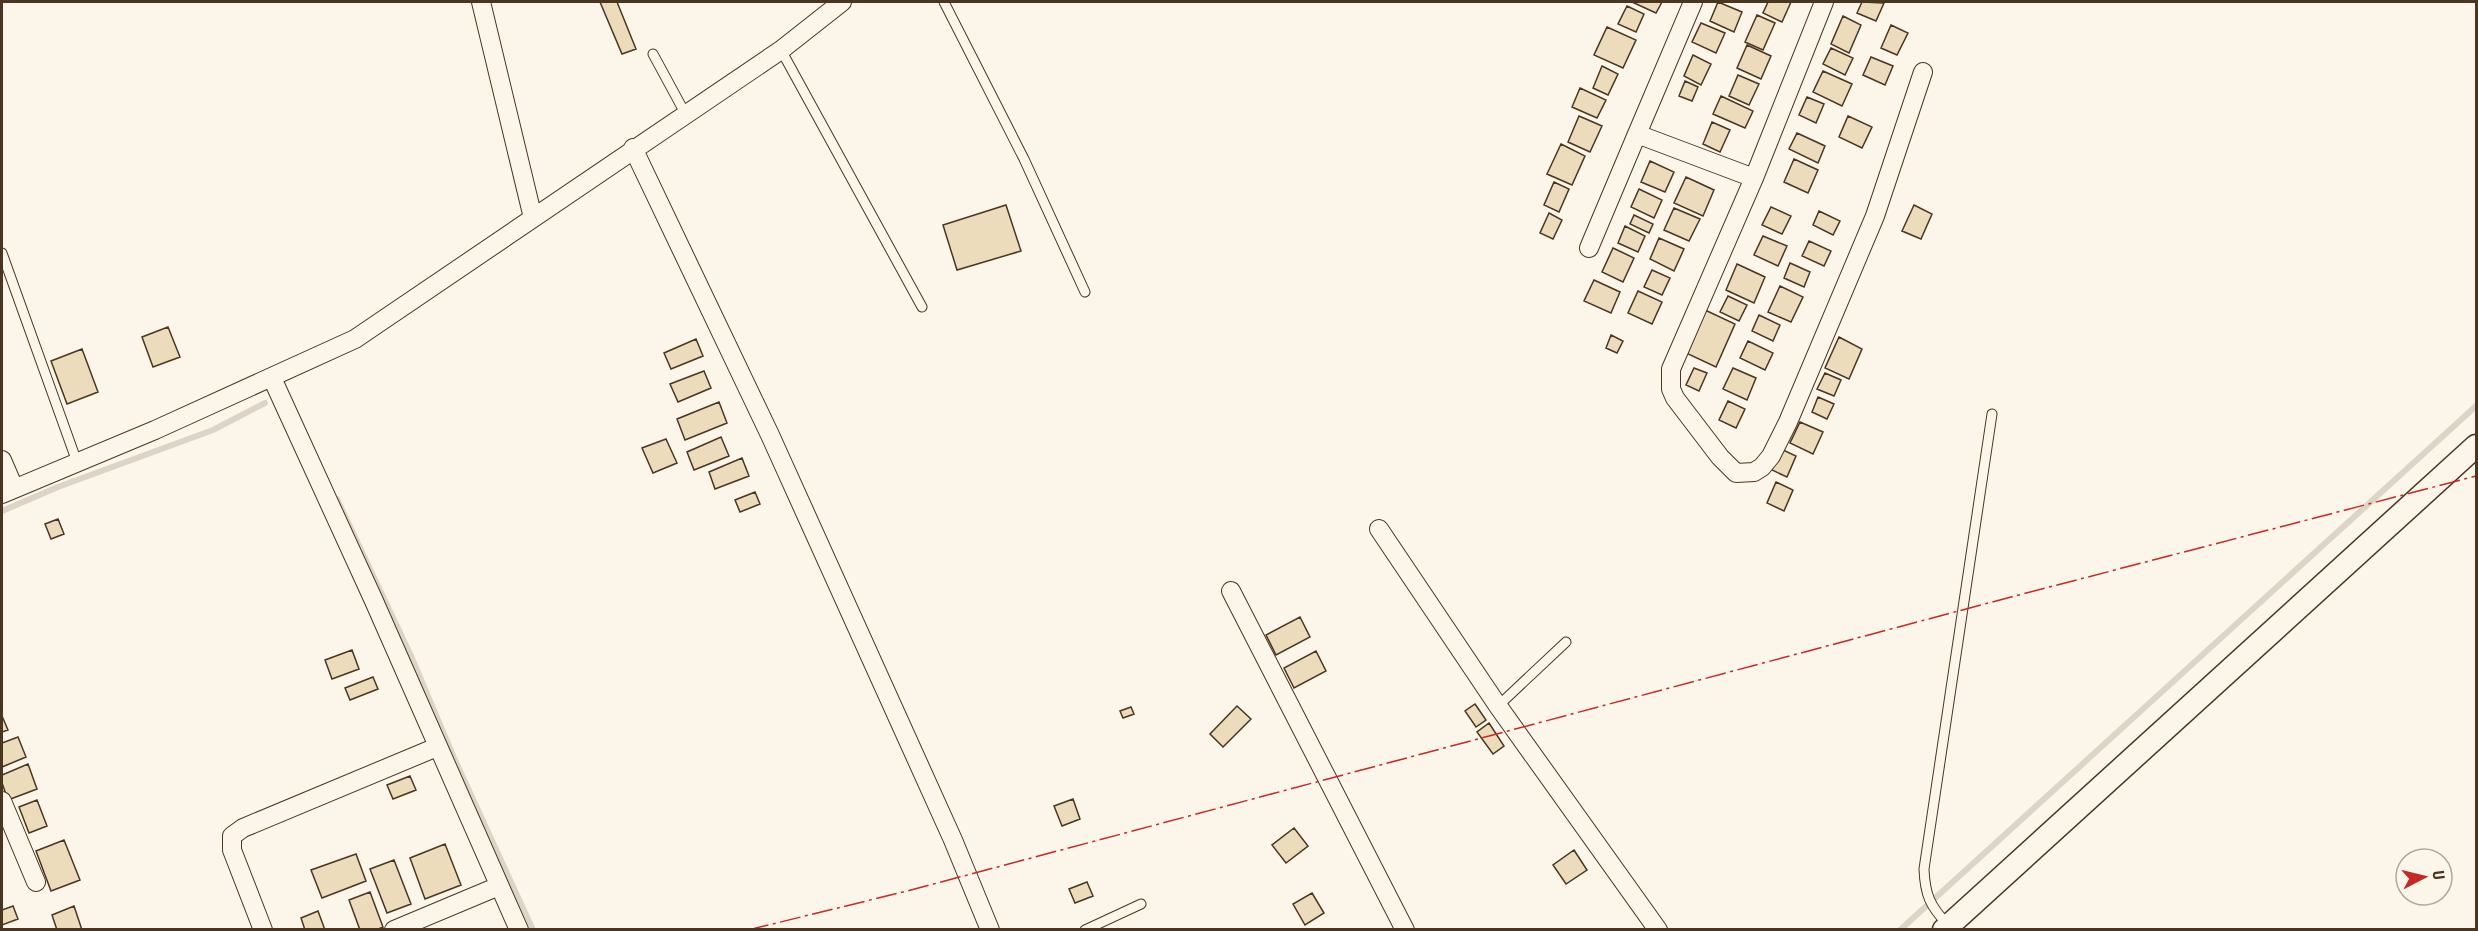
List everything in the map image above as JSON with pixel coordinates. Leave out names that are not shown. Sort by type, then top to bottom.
[{"type":"street","points":[[481,2],[534,218]]},
{"type":"street","points":[[2,460],[8,491],[272,378],[355,339],[633,148],[781,50],[842,2]]},
{"type":"street","points":[[1589,248],[1693,2]]},
{"type":"street","points":[[1824,2],[1754,178],[1671,369],[1670,379],[1675,398],[1720,458],[1736,473],[1754,472],[1762,467],[1771,456],[1788,422],[1875,216],[1923,72]]},
{"type":"street","points":[[1637,134],[1754,178]]},
{"type":"street","points":[[633,148],[770,435],[949,830],[990,930]]},
{"type":"street","points":[[272,378],[374,601],[519,930]]},
{"type":"street","points":[[1946,927],[2476,446]]},
{"type":"street","points":[[1379,529],[1498,706],[1658,930]]},
{"type":"street","points":[[1232,591],[1405,930]]},
{"type":"street","points":[[263,930],[232,850],[232,836],[243,828],[437,747]]},
{"type":"street","points":[[2,801],[36,882]]},
{"type":"street","points":[[394,930],[500,886]]},
{"type":"lane","points":[[944,2],[1024,159],[1084,292]]},
{"type":"lane","points":[[781,50],[922,307]]},
{"type":"lane","points":[[653,54],[685,114]]},
{"type":"lane","points":[[2,253],[77,462]]},
{"type":"lane","points":[[1946,927],[1925,890],[1924,868],[1992,414]]},
{"type":"lane","points":[[1498,706],[1566,642]]},
{"type":"lane","points":[[1085,930],[1141,904]]},
{"type":"building","points":[[600,2],[617,2],[636,49],[622,54]]},
{"type":"building","points":[[1632,2],[1662,2],[1656,13]]},
{"type":"building","points":[[1718,2],[1742,12],[1734,32],[1710,21]]},
{"type":"building","points":[[1768,2],[1791,2],[1782,22],[1763,13]]},
{"type":"building","points":[[1862,2],[1884,3],[1876,21],[1857,13]]},
{"type":"building","points":[[1627,6],[1644,14],[1636,32],[1618,24]]},
{"type":"building","points":[[1757,15],[1775,23],[1763,50],[1745,42]]},
{"type":"building","points":[[1843,16],[1861,25],[1849,53],[1831,44]]},
{"type":"building","points":[[1701,23],[1725,33],[1716,53],[1692,42]]},
{"type":"building","points":[[1891,25],[1908,33],[1897,55],[1881,48]]},
{"type":"building","points":[[1607,27],[1636,40],[1623,68],[1594,55]]},
{"type":"building","points":[[1747,45],[1771,56],[1761,79],[1737,68]]},
{"type":"building","points":[[1831,48],[1853,58],[1845,75],[1823,64]]},
{"type":"building","points":[[1693,55],[1711,64],[1701,85],[1684,76]]},
{"type":"building","points":[[1871,57],[1893,66],[1885,85],[1863,75]]},
{"type":"building","points":[[1602,66],[1618,74],[1608,95],[1593,88]]},
{"type":"building","points":[[1823,71],[1852,84],[1842,106],[1813,92]]},
{"type":"building","points":[[1738,75],[1759,84],[1749,105],[1729,96]]},
{"type":"building","points":[[1685,81],[1698,87],[1692,101],[1679,96]]},
{"type":"building","points":[[1580,88],[1606,100],[1597,118],[1572,107]]},
{"type":"building","points":[[1721,96],[1753,111],[1745,128],[1713,114]]},
{"type":"building","points":[[1807,97],[1824,104],[1816,123],[1799,115]]},
{"type":"building","points":[[1579,116],[1602,126],[1590,152],[1568,142]]},
{"type":"building","points":[[1848,116],[1872,127],[1862,148],[1839,137]]},
{"type":"building","points":[[1712,122],[1730,130],[1720,152],[1703,144]]},
{"type":"building","points":[[1797,133],[1825,146],[1818,163],[1789,149]]},
{"type":"building","points":[[1561,144],[1585,156],[1572,185],[1547,174]]},
{"type":"building","points":[[1794,159],[1818,170],[1808,193],[1784,182]]},
{"type":"building","points":[[1650,161],[1674,172],[1665,192],[1641,182]]},
{"type":"building","points":[[1686,177],[1714,190],[1703,216],[1674,203]]},
{"type":"building","points":[[1554,182],[1569,189],[1559,212],[1544,205]]},
{"type":"building","points":[[1639,189],[1662,200],[1654,218],[1631,207]]},
{"type":"building","points":[[1006,205],[1021,251],[957,270],[943,225]]},
{"type":"building","points":[[1914,205],[1932,214],[1921,239],[1902,231]]},
{"type":"building","points":[[1771,207],[1791,216],[1782,234],[1762,225]]},
{"type":"building","points":[[1674,208],[1700,219],[1689,241],[1664,230]]},
{"type":"building","points":[[1819,211],[1840,221],[1833,235],[1813,225]]},
{"type":"building","points":[[1549,213],[1562,220],[1553,239],[1540,233]]},
{"type":"building","points":[[1634,215],[1653,224],[1649,233],[1630,224]]},
{"type":"building","points":[[1625,226],[1645,236],[1638,252],[1618,243]]},
{"type":"building","points":[[1763,236],[1787,246],[1778,266],[1754,255]]},
{"type":"building","points":[[1659,238],[1684,249],[1674,271],[1650,259]]},
{"type":"building","points":[[1809,241],[1831,251],[1824,266],[1802,256]]},
{"type":"building","points":[[1613,248],[1634,258],[1623,282],[1602,272]]},
{"type":"building","points":[[1790,263],[1810,272],[1804,287],[1784,278]]},
{"type":"building","points":[[1737,264],[1765,277],[1754,303],[1726,290]]},
{"type":"building","points":[[1652,270],[1670,278],[1662,295],[1644,287]]},
{"type":"building","points":[[1594,280],[1620,292],[1611,313],[1584,301]]},
{"type":"building","points":[[1780,286],[1803,297],[1791,322],[1768,312]]},
{"type":"building","points":[[1638,291],[1662,302],[1652,324],[1628,313]]},
{"type":"building","points":[[1728,296],[1747,305],[1739,321],[1720,312]]},
{"type":"building","points":[[1705,310],[1735,324],[1716,367],[1686,353]]},
{"type":"building","points":[[1759,315],[1780,325],[1773,341],[1752,331]]},
{"type":"building","points":[[168,327],[180,357],[153,367],[142,337]]},
{"type":"building","points":[[1611,335],[1623,341],[1617,353],[1606,348]]},
{"type":"building","points":[[1839,337],[1862,349],[1849,379],[1825,368]]},
{"type":"building","points":[[696,339],[703,356],[671,369],[664,353]]},
{"type":"building","points":[[1748,341],[1773,353],[1765,370],[1740,358]]},
{"type":"building","points":[[82,349],[98,392],[67,404],[51,361]]},
{"type":"building","points":[[1694,368],[1707,373],[1699,391],[1686,385]]},
{"type":"building","points":[[1733,368],[1756,378],[1747,400],[1723,389]]},
{"type":"building","points":[[704,371],[711,388],[678,402],[670,384]]},
{"type":"building","points":[[1825,373],[1841,380],[1834,396],[1817,389]]},
{"type":"building","points":[[1818,397],[1834,404],[1827,419],[1812,412]]},
{"type":"building","points":[[1728,401],[1745,409],[1736,428],[1719,420]]},
{"type":"building","points":[[719,402],[727,423],[685,440],[677,419]]},
{"type":"building","points":[[1800,422],[1823,432],[1813,454],[1790,443]]},
{"type":"building","points":[[721,437],[729,456],[694,470],[687,452]]},
{"type":"building","points":[[666,439],[677,463],[653,473],[642,448]]},
{"type":"building","points":[[1781,449],[1796,456],[1787,477],[1772,470]]},
{"type":"building","points":[[742,458],[749,476],[715,489],[709,472]]},
{"type":"building","points":[[1776,482],[1793,490],[1784,511],[1767,503]]},
{"type":"building","points":[[755,492],[760,504],[740,512],[735,500]]},
{"type":"building","points":[[58,519],[64,534],[51,539],[45,524]]},
{"type":"building","points":[[1300,617],[1310,637],[1276,655],[1266,635]]},
{"type":"building","points":[[352,650],[359,669],[332,679],[325,660]]},
{"type":"building","points":[[1316,651],[1326,671],[1294,688],[1284,668]]},
{"type":"building","points":[[373,677],[378,689],[350,700],[345,688]]},
{"type":"building","points":[[1475,704],[1486,720],[1476,727],[1465,711]]},
{"type":"building","points":[[1237,706],[1251,719],[1223,747],[1210,734]]},
{"type":"building","points":[[1131,707],[1134,714],[1123,718],[1120,711]]},
{"type":"building","points":[[2,716],[8,730],[2,732]]},
{"type":"building","points":[[1489,723],[1504,746],[1493,754],[1477,732]]},
{"type":"building","points":[[18,737],[26,757],[2,767],[2,743]]},
{"type":"building","points":[[28,764],[37,789],[8,800],[2,783],[2,775]]},
{"type":"building","points":[[410,776],[416,790],[393,799],[387,785]]},
{"type":"building","points":[[1073,799],[1080,819],[1062,826],[1054,806]]},
{"type":"building","points":[[37,800],[47,826],[29,833],[19,807]]},
{"type":"building","points":[[1294,828],[1308,846],[1286,863],[1272,845]]},
{"type":"building","points":[[64,840],[80,880],[51,891],[36,851]]},
{"type":"building","points":[[445,844],[461,885],[425,899],[410,858]]},
{"type":"building","points":[[1574,850],[1587,870],[1566,884],[1553,865]]},
{"type":"building","points":[[356,854],[366,881],[322,898],[311,870]]},
{"type":"building","points":[[394,860],[411,904],[387,913],[370,869]]},
{"type":"building","points":[[1087,882],[1093,896],[1075,903],[1069,889]]},
{"type":"building","points":[[370,892],[383,927],[376,930],[360,930],[349,900]]},
{"type":"building","points":[[1312,893],[1324,913],[1305,925],[1293,904]]},
{"type":"building","points":[[13,906],[18,919],[2,925],[2,910]]},
{"type":"building","points":[[74,906],[82,930],[57,930],[52,915]]},
{"type":"building","points":[[318,911],[325,930],[305,930],[301,918]]},
{"type":"waterway","points":[[2,511],[58,487],[213,430],[265,403]]},
{"type":"waterway","points":[[1900,930],[2476,406]]},
{"type":"waterway","points":[[337,499],[411,656],[454,758],[533,930]]},
{"type":"power","points":[[748,930],[911,890],[2011,597],[2476,476]]}]
